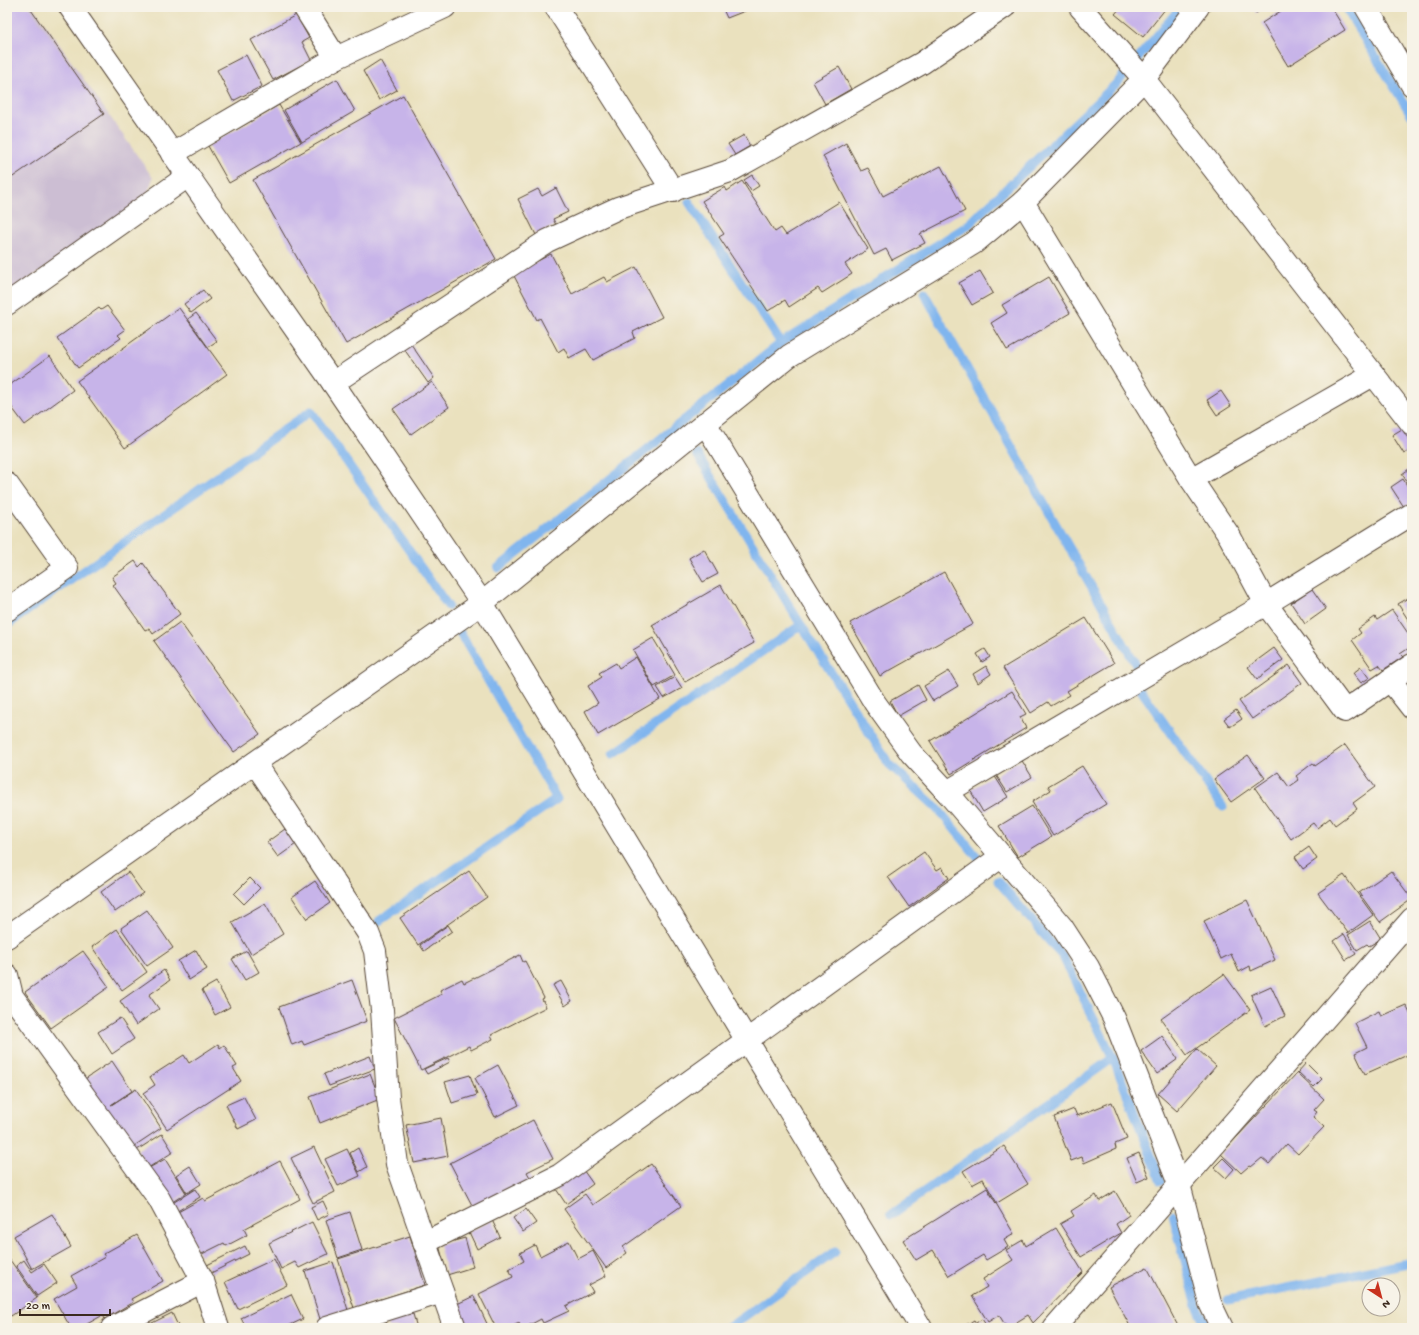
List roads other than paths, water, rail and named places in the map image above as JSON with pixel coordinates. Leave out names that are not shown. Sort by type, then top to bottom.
[{"type":"street","points":[[70,7],[333,383],[482,602],[921,1328]]},
{"type":"street","points":[[304,7],[336,58]]},
{"type":"street","points":[[172,154],[336,58],[445,7]]},
{"type":"street","points":[[556,7],[674,191]]},
{"type":"street","points":[[333,383],[547,241],[618,208],[674,191],[730,171],[922,63],[1004,7]]},
{"type":"street","points":[[1080,7],[1136,70],[1412,424]]},
{"type":"street","points":[[7,937],[482,602],[789,356],[974,243],[1023,202],[1136,70],[1198,7]]},
{"type":"street","points":[[1366,7],[1412,85]]},
{"type":"street","points":[[7,304],[188,176]]},
{"type":"street","points":[[1023,202],[1191,479],[1230,537],[1266,604],[1345,711],[1412,666]]},
{"type":"street","points":[[1191,479],[1374,375]]},
{"type":"street","points":[[705,423],[875,703],[911,753],[947,792],[1062,927],[1088,967],[1114,1018],[1179,1184],[1210,1303],[1222,1328]]},
{"type":"street","points":[[7,484],[67,568],[7,610]]},
{"type":"street","points":[[947,792],[1266,604],[1412,514]]},
{"type":"street","points":[[1390,680],[1412,708]]},
{"type":"street","points":[[255,763],[368,933],[375,951],[382,1010],[388,1098],[397,1164],[455,1328]]},
{"type":"street","points":[[424,1243],[560,1175],[1002,856]]},
{"type":"street","points":[[1054,1328],[1179,1184],[1410,928]]},
{"type":"street","points":[[7,976],[12,996],[159,1199],[203,1280],[218,1328]]},
{"type":"street","points":[[112,1328],[203,1280]]},
{"type":"street","points":[[327,1328],[442,1292]]},
{"type":"waterway","points":[[498,568],[781,343],[967,226],[1118,82],[1181,7]]},
{"type":"waterway","points":[[1345,7],[1412,116]]},
{"type":"waterway","points":[[689,202],[781,343]]},
{"type":"waterway","points":[[924,293],[1135,663]]},
{"type":"waterway","points":[[7,625],[311,411],[448,606]]},
{"type":"waterway","points":[[697,454],[801,625],[889,764],[937,808],[979,859]]},
{"type":"waterway","points":[[613,754],[801,625]]},
{"type":"waterway","points":[[379,921],[557,799],[459,631]]},
{"type":"waterway","points":[[1141,690],[1223,807]]},
{"type":"waterway","points":[[998,881],[1063,957],[1113,1058],[1161,1181]]},
{"type":"waterway","points":[[891,1215],[1113,1058]]},
{"type":"waterway","points":[[1173,1215],[1197,1306],[1208,1328]]},
{"type":"waterway","points":[[728,1328],[835,1252]]},
{"type":"waterway","points":[[1228,1300],[1412,1262]]}]
